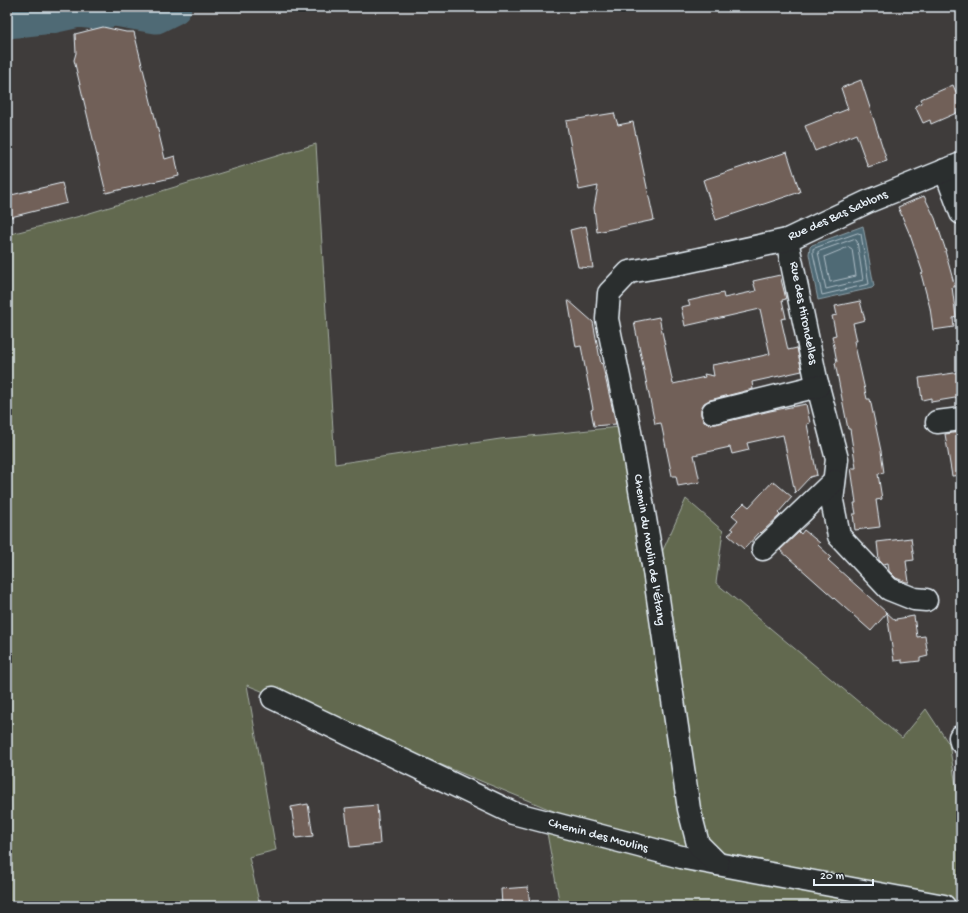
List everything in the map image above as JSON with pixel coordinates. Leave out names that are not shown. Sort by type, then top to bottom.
[{"type":"street","points":[[953,167],[961,213]]},
{"type":"street","name":"Rue des Bas Sablons","points":[[665,266],[788,240],[867,202],[953,167]]},
{"type":"street","name":"Rue des Hirondelles","points":[[788,240],[818,386],[837,459],[832,501],[839,536],[889,589],[914,599],[926,600]]},
{"type":"street","name":"Chemin du Moulin de l'Étang","points":[[665,266],[629,272],[609,293],[607,319],[629,426],[654,571],[689,809],[698,844],[718,864]]},
{"type":"street","points":[[713,412],[818,386]]},
{"type":"street","points":[[937,422],[961,418]]},
{"type":"street","points":[[763,549],[834,481]]},
{"type":"street","name":"Chemin des Moulins","points":[[273,698],[513,813],[685,858],[944,906]]},
{"type":"green space","points":[[316,144],[335,464],[500,439],[629,426],[654,570],[686,499],[723,531],[716,583],[902,738],[926,709],[949,744],[961,814],[961,906],[560,906],[547,833],[632,844],[593,821],[595,828],[247,685],[276,850],[249,857],[260,906],[7,906],[7,235],[80,216]]},
{"type":"water","points":[[863,226],[874,286],[872,288],[818,300],[809,254],[810,247]]},
{"type":"building","points":[[103,27],[126,32],[134,32],[165,159],[175,156],[179,176],[106,193],[74,60],[76,53],[75,34]]},
{"type":"building","points":[[861,80],[887,161],[868,167],[856,134],[815,151],[805,126],[848,109],[841,88]]},
{"type":"building","points":[[953,85],[961,104],[961,111],[931,124],[930,120],[923,123],[915,106],[922,103],[921,99]]},
{"type":"building","points":[[614,113],[618,125],[633,122],[654,220],[597,232],[594,208],[598,186],[579,190],[566,121]]},
{"type":"building","points":[[787,152],[800,192],[716,220],[703,180]]},
{"type":"building","points":[[62,183],[67,203],[7,218],[7,196]]},
{"type":"building","points":[[924,196],[935,218],[946,251],[955,287],[952,287],[956,317],[953,318],[954,327],[933,330],[930,308],[921,274],[923,273],[910,235],[898,207]]},
{"type":"building","points":[[586,226],[593,268],[578,267],[570,230]]},
{"type":"building","points":[[780,275],[786,299],[782,300],[786,318],[781,319],[788,350],[797,348],[802,371],[752,382],[753,389],[710,400],[704,403],[701,409],[701,415],[704,421],[710,424],[716,424],[806,404],[810,423],[807,424],[817,475],[810,477],[795,493],[783,435],[747,443],[749,450],[732,454],[730,447],[694,455],[700,482],[678,486],[676,476],[672,476],[661,423],[655,424],[634,322],[659,317],[673,384],[705,377],[704,374],[714,376],[712,365],[729,363],[770,354],[760,309],[685,326],[681,307],[690,305],[688,301],[723,293],[724,298],[756,291],[753,281]]},
{"type":"building","points":[[568,300],[593,322],[601,364],[602,363],[616,424],[594,426],[591,410],[593,409],[581,346],[576,347]]},
{"type":"building","points":[[860,301],[865,320],[853,323],[857,341],[854,341],[867,399],[870,399],[884,473],[878,474],[882,499],[876,500],[880,527],[855,530],[853,514],[856,514],[854,503],[856,503],[851,468],[856,468],[850,429],[848,429],[835,363],[837,362],[832,336],[836,335],[832,316],[837,315],[835,306]]},
{"type":"building","points":[[961,372],[961,397],[931,402],[931,398],[922,400],[919,378]]},
{"type":"building","points":[[961,432],[961,475],[952,476],[945,434]]},
{"type":"building","points":[[773,481],[792,497],[778,513],[780,515],[761,533],[760,532],[744,549],[728,535],[734,530],[731,528],[738,520],[732,515],[744,503],[749,507]]},
{"type":"building","points":[[804,530],[820,543],[818,545],[831,557],[828,560],[896,621],[896,619],[914,616],[917,637],[925,636],[928,656],[920,658],[920,661],[902,663],[902,660],[894,661],[887,613],[871,631],[780,550],[799,532],[801,534]]},
{"type":"building","points":[[911,538],[914,560],[906,561],[909,582],[906,582],[896,578],[889,571],[888,563],[883,564],[879,560],[877,542]]},
{"type":"building","points":[[308,804],[313,836],[296,838],[291,807]]},
{"type":"building","points":[[377,805],[380,844],[350,847],[345,808]]},
{"type":"building","points":[[528,887],[530,906],[502,906],[501,889]]},
{"type":"waterway","points":[[7,21],[52,16],[79,10],[97,12],[115,9],[156,16],[174,7]]}]
